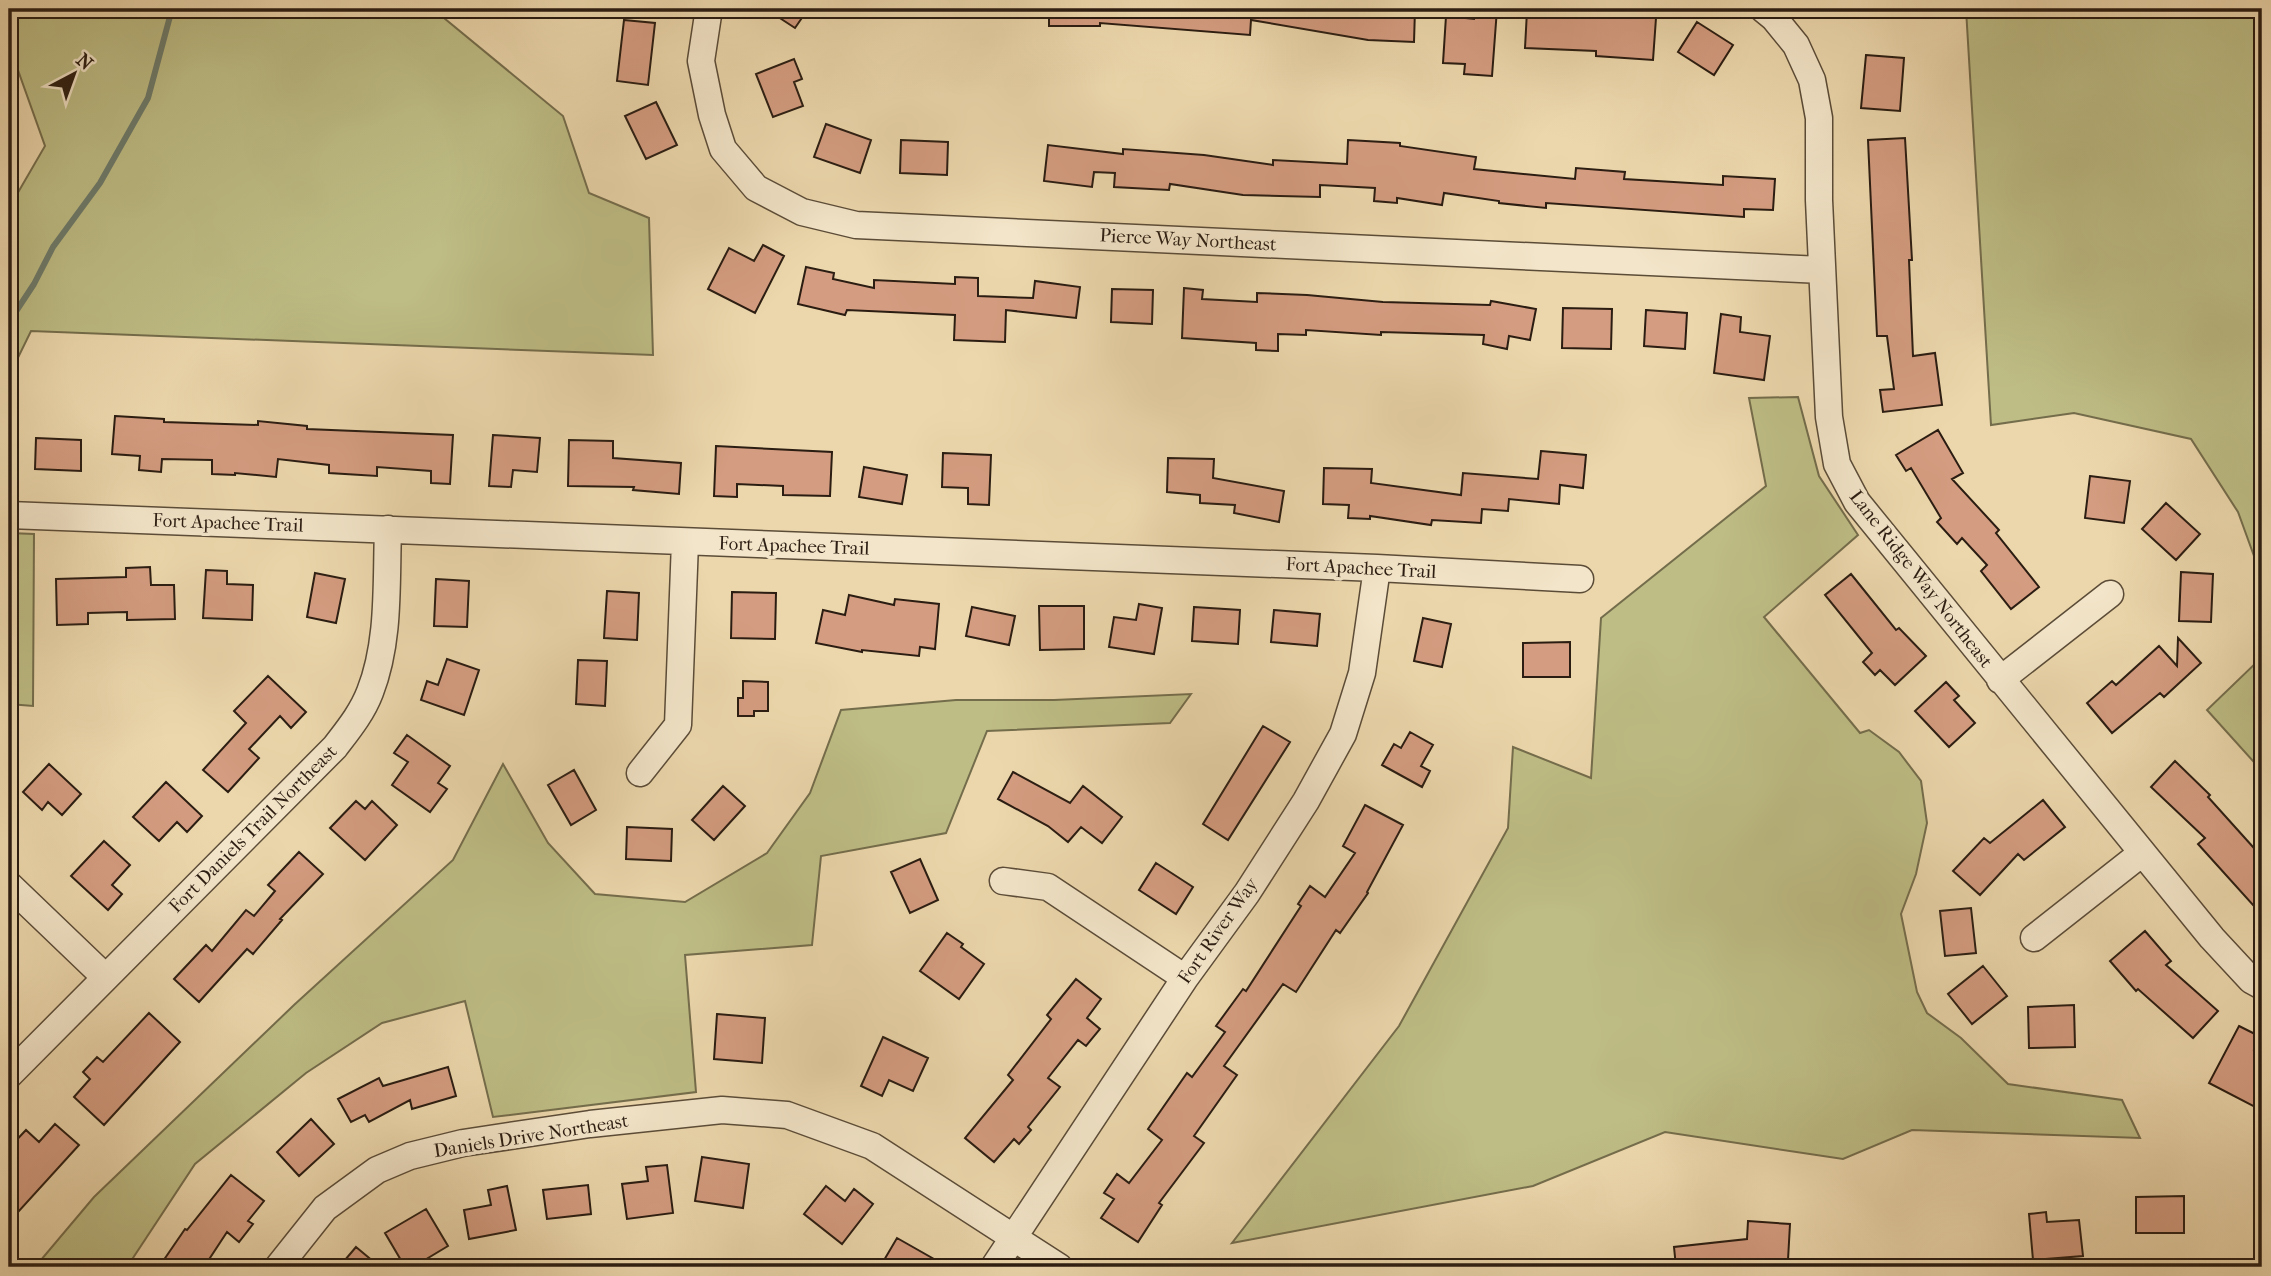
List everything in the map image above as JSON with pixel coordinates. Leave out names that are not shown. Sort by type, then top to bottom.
[{"type":"street","name":"Pierce Way Northeast","points":[[711,9],[701,61],[712,115],[723,149],[756,188],[802,212],[842,222],[1822,270]]},
{"type":"street","name":"Lane Ridge Way Northeast","points":[[1763,9],[1796,45],[1812,80],[1819,118],[1829,417],[1837,464],[1857,502],[2000,680],[2212,938],[2251,980],[2262,986]]},
{"type":"street","name":"Fort Apachee Trail","points":[[9,515],[1377,568],[1580,579]]},
{"type":"street","name":"Fort Daniels Trail Northeast","points":[[9,1075],[335,747],[356,719],[370,692],[384,642],[388,529]]},
{"type":"street","points":[[640,773],[678,725],[685,542]]},
{"type":"street","name":"Fort River Way","points":[[994,1267],[1185,978],[1247,893],[1306,801],[1343,734],[1362,673],[1377,568]]},
{"type":"street","points":[[2000,680],[2110,594]]},
{"type":"street","points":[[2034,938],[2142,853]]},
{"type":"street","points":[[1003,881],[1048,887],[1185,978]]},
{"type":"street","points":[[9,885],[104,977]]},
{"type":"street","name":"Daniels Drive Northeast","points":[[278,1267],[325,1208],[377,1170],[410,1156],[463,1143],[590,1124],[722,1110],[787,1115],[872,1146],[1059,1267]]},
{"type":"shaded area","points":[[9,9],[433,9],[563,116],[589,193],[649,218],[653,355],[31,331],[9,376],[9,208],[45,146],[9,45]]},
{"type":"shaded area","points":[[1966,9],[2262,9],[2262,578],[2238,512],[2191,439],[2074,413],[1991,425]]},
{"type":"shaded area","points":[[1798,397],[1819,476],[1858,535],[1764,617],[1860,733],[1869,730],[1899,752],[1921,781],[1927,823],[1916,874],[1901,914],[1917,992],[1927,1013],[1961,1038],[2008,1084],[2122,1100],[2140,1138],[1912,1130],[1843,1159],[1665,1132],[1533,1186],[1232,1243],[1399,1026],[1508,828],[1513,747],[1591,778],[1601,618],[1766,486],[1749,398]]},
{"type":"shaded area","points":[[9,533],[34,534],[33,706],[9,704]]},
{"type":"shaded area","points":[[2262,657],[2262,771],[2207,710]]},
{"type":"shaded area","points":[[1191,694],[1170,723],[987,731],[946,833],[821,856],[812,945],[685,955],[696,1092],[493,1117],[465,1001],[382,1023],[306,1073],[195,1164],[127,1267],[35,1267],[94,1197],[294,1005],[453,860],[503,764],[548,843],[595,894],[685,902],[767,853],[810,793],[841,710],[956,700],[1054,700]]},
{"type":"building","points":[[766,9],[808,9],[795,28]]},
{"type":"building","points":[[1049,9],[1415,9],[1414,42],[1368,40],[1251,20],[1250,35],[1100,23],[1100,26],[1049,26]]},
{"type":"building","points":[[1475,9],[1497,9],[1492,76],[1464,74],[1465,64],[1443,63],[1446,16],[1474,19]]},
{"type":"building","points":[[1527,11],[1656,18],[1653,60],[1596,56],[1596,51],[1525,48]]},
{"type":"building","points":[[624,20],[655,23],[648,85],[617,81]]},
{"type":"building","points":[[1697,22],[1733,45],[1714,75],[1678,52]]},
{"type":"building","points":[[1866,55],[1904,58],[1900,111],[1861,108]]},
{"type":"building","points":[[794,59],[802,79],[794,82],[803,106],[773,117],[756,74]]},
{"type":"building","points":[[656,102],[677,145],[646,159],[625,116]]},
{"type":"building","points":[[826,124],[871,140],[860,173],[814,157]]},
{"type":"building","points":[[1905,138],[1912,260],[1909,260],[1913,356],[1935,353],[1942,405],[1883,412],[1880,390],[1894,389],[1887,336],[1877,336],[1868,140]]},
{"type":"building","points":[[901,140],[948,142],[947,175],[900,173]]},
{"type":"building","points":[[1348,140],[1400,143],[1400,146],[1476,157],[1474,169],[1575,179],[1576,168],[1625,172],[1624,179],[1723,185],[1723,176],[1775,179],[1773,210],[1744,209],[1744,217],[1546,203],[1546,208],[1444,193],[1442,205],[1397,198],[1397,203],[1374,201],[1375,188],[1320,185],[1320,197],[1243,195],[1170,184],[1169,190],[1114,187],[1115,173],[1094,172],[1092,187],[1044,181],[1048,145],[1123,154],[1123,149],[1204,155],[1273,165],[1273,160],[1347,164]]},
{"type":"building","points":[[763,245],[784,256],[755,313],[708,289],[729,248],[754,261]]},
{"type":"building","points":[[806,267],[834,273],[833,279],[874,288],[874,280],[955,284],[955,277],[978,278],[978,296],[1033,298],[1035,281],[1080,287],[1076,318],[1006,310],[1005,342],[954,340],[955,315],[847,310],[845,315],[798,304]]},
{"type":"building","points":[[1184,288],[1203,290],[1202,299],[1257,302],[1257,293],[1383,302],[1490,305],[1491,301],[1536,309],[1530,340],[1509,336],[1507,349],[1483,344],[1484,335],[1381,332],[1381,335],[1306,330],[1306,335],[1278,334],[1278,351],[1256,350],[1256,343],[1182,338]]},
{"type":"building","points":[[1112,289],[1153,290],[1152,324],[1111,322]]},
{"type":"building","points":[[1563,308],[1612,309],[1611,349],[1562,348]]},
{"type":"building","points":[[1646,310],[1687,313],[1685,349],[1644,346]]},
{"type":"building","points":[[1721,314],[1741,317],[1740,332],[1770,336],[1764,380],[1714,373]]},
{"type":"building","points":[[115,416],[164,419],[164,422],[258,425],[258,421],[307,426],[307,429],[453,435],[450,484],[431,483],[431,471],[377,467],[377,476],[329,473],[329,465],[278,459],[276,477],[212,474],[212,460],[162,459],[161,472],[139,470],[140,456],[112,454]]},
{"type":"building","points":[[1938,430],[1963,473],[1952,479],[1999,530],[1996,533],[2039,587],[2011,609],[1981,571],[1987,565],[1962,538],[1957,544],[1937,522],[1941,518],[1911,468],[1906,471],[1896,455]]},
{"type":"building","points":[[493,435],[540,438],[537,472],[513,470],[511,487],[489,486]]},
{"type":"building","points":[[36,438],[81,440],[81,471],[35,469]]},
{"type":"building","points":[[569,440],[613,441],[613,458],[681,463],[679,494],[633,490],[634,487],[568,486]]},
{"type":"building","points":[[716,446],[832,452],[830,496],[783,495],[783,486],[737,484],[737,497],[714,496]]},
{"type":"building","points":[[1541,451],[1586,455],[1583,488],[1560,485],[1559,504],[1509,499],[1508,511],[1482,509],[1481,523],[1432,520],[1431,525],[1370,516],[1370,519],[1348,518],[1349,505],[1323,504],[1324,468],[1372,469],[1371,483],[1461,495],[1463,473],[1538,479]]},
{"type":"building","points":[[943,453],[991,455],[989,505],[968,504],[968,488],[942,487]]},
{"type":"building","points":[[1168,458],[1214,459],[1213,478],[1284,491],[1279,522],[1234,513],[1235,505],[1200,503],[1200,495],[1167,492]]},
{"type":"building","points":[[864,467],[907,475],[902,504],[859,497]]},
{"type":"building","points":[[2090,476],[2130,481],[2124,523],[2085,518]]},
{"type":"building","points":[[2166,503],[2200,534],[2176,560],[2142,529]]},
{"type":"building","points":[[150,567],[151,585],[174,585],[175,619],[127,620],[127,612],[88,613],[88,624],[57,625],[56,579],[126,577],[126,568]]},
{"type":"building","points":[[206,570],[227,571],[227,584],[253,585],[252,620],[203,618]]},
{"type":"building","points":[[2181,572],[2213,574],[2211,622],[2179,621]]},
{"type":"building","points":[[315,573],[345,579],[336,623],[307,617]]},
{"type":"building","points":[[1851,574],[1896,630],[1899,628],[1926,656],[1895,685],[1880,670],[1875,675],[1863,662],[1872,653],[1825,595]]},
{"type":"building","points":[[436,579],[469,581],[467,627],[434,626]]},
{"type":"building","points":[[607,591],[639,593],[637,640],[604,638]]},
{"type":"building","points":[[732,592],[776,593],[775,639],[731,638]]},
{"type":"building","points":[[849,595],[894,605],[895,599],[939,604],[935,649],[920,647],[919,656],[862,652],[816,643],[823,610],[845,615]]},
{"type":"building","points":[[1139,604],[1162,608],[1154,654],[1109,647],[1114,617],[1136,620]]},
{"type":"building","points":[[1039,606],[1084,606],[1084,649],[1040,650]]},
{"type":"building","points":[[972,607],[1015,616],[1009,645],[966,636]]},
{"type":"building","points":[[1194,607],[1240,610],[1238,644],[1192,641]]},
{"type":"building","points":[[1274,610],[1320,614],[1317,646],[1271,642]]},
{"type":"building","points":[[1423,618],[1451,624],[1442,667],[1414,661]]},
{"type":"building","points":[[2178,638],[2201,663],[2164,697],[2160,693],[2112,733],[2087,703],[2112,681],[2116,685],[2159,646],[2177,666]]},
{"type":"building","points":[[1570,642],[1570,677],[1523,677],[1523,643]]},
{"type":"building","points":[[447,659],[479,670],[464,715],[421,700],[427,681],[438,685]]},
{"type":"building","points":[[578,660],[607,661],[605,706],[576,704]]},
{"type":"building","points":[[268,676],[306,712],[291,728],[280,716],[249,749],[259,758],[228,792],[203,770],[246,723],[234,711]]},
{"type":"building","points":[[743,681],[768,682],[768,711],[754,711],[754,716],[738,716],[738,698],[743,698]]},
{"type":"building","points":[[1946,682],[1959,696],[1954,700],[1975,723],[1949,747],[1915,711]]},
{"type":"building","points":[[1263,726],[1290,742],[1228,840],[1203,824]]},
{"type":"building","points":[[1410,732],[1433,745],[1421,766],[1430,771],[1422,787],[1382,765],[1394,744],[1401,748]]},
{"type":"building","points":[[407,735],[450,766],[438,783],[447,789],[430,812],[392,785],[408,762],[394,753]]},
{"type":"building","points":[[2175,761],[2210,795],[2208,797],[2262,857],[2262,915],[2198,844],[2205,838],[2151,787]]},
{"type":"building","points":[[49,764],[81,794],[62,815],[48,802],[42,810],[23,792]]},
{"type":"building","points":[[574,770],[596,810],[571,825],[548,785]]},
{"type":"building","points":[[1013,772],[1070,803],[1083,786],[1122,817],[1102,843],[1081,827],[1068,842],[1048,826],[998,799]]},
{"type":"building","points":[[166,782],[202,816],[187,832],[177,822],[159,841],[133,817]]},
{"type":"building","points":[[723,786],[745,806],[714,840],[692,820]]},
{"type":"building","points":[[2043,800],[2065,827],[2024,860],[2018,854],[1980,895],[1953,871],[1984,838],[1990,843]]},
{"type":"building","points":[[356,801],[365,809],[372,801],[397,825],[365,860],[330,828]]},
{"type":"building","points":[[1365,805],[1403,825],[1368,893],[1340,933],[1336,930],[1296,992],[1283,984],[1224,1066],[1237,1075],[1194,1136],[1204,1143],[1159,1203],[1162,1205],[1138,1242],[1101,1218],[1114,1199],[1104,1193],[1117,1174],[1129,1183],[1162,1140],[1148,1129],[1187,1073],[1192,1077],[1225,1032],[1216,1026],[1243,989],[1246,991],[1301,906],[1298,904],[1310,886],[1325,897],[1355,853],[1343,846]]},
{"type":"building","points":[[627,827],[672,829],[671,861],[626,859]]},
{"type":"building","points":[[104,841],[130,865],[112,885],[122,894],[108,910],[71,876]]},
{"type":"building","points":[[299,852],[323,874],[280,919],[282,920],[253,954],[247,949],[199,1002],[174,979],[206,945],[212,951],[246,910],[254,916],[275,891],[268,885]]},
{"type":"building","points":[[920,859],[938,900],[910,913],[891,872]]},
{"type":"building","points":[[1156,863],[1193,887],[1176,914],[1139,890]]},
{"type":"building","points":[[1971,908],[1976,953],[1945,956],[1940,911]]},
{"type":"building","points":[[2145,931],[2171,961],[2166,965],[2218,1011],[2193,1038],[2138,989],[2136,991],[2110,961]]},
{"type":"building","points":[[947,933],[984,964],[959,999],[920,971]]},
{"type":"building","points":[[1983,966],[2007,996],[1972,1024],[1948,994]]},
{"type":"building","points":[[1076,979],[1101,999],[1087,1018],[1100,1029],[1086,1046],[1078,1040],[1048,1078],[1060,1087],[1028,1127],[1031,1130],[1019,1144],[1014,1139],[994,1162],[965,1138],[1013,1080],[1008,1075],[1051,1019],[1047,1015]]},
{"type":"building","points":[[2074,1005],[2075,1047],[2029,1048],[2028,1007]]},
{"type":"building","points":[[149,1013],[180,1042],[104,1125],[74,1097],[90,1079],[83,1072],[97,1057],[103,1062]]},
{"type":"building","points":[[717,1014],[765,1018],[762,1063],[714,1059]]},
{"type":"building","points":[[2239,1026],[2261,1037],[2254,1050],[2262,1055],[2262,1097],[2257,1108],[2209,1083]]},
{"type":"building","points":[[883,1037],[928,1058],[913,1091],[889,1080],[882,1096],[861,1086]]},
{"type":"building","points":[[448,1067],[456,1096],[412,1109],[410,1100],[369,1122],[365,1115],[351,1122],[338,1099],[379,1078],[383,1086]]},
{"type":"building","points":[[311,1119],[334,1144],[299,1176],[277,1152]]},
{"type":"building","points":[[55,1124],[79,1145],[9,1222],[9,1148],[26,1130],[39,1142]]},
{"type":"building","points":[[702,1157],[749,1164],[743,1208],[695,1201]]},
{"type":"building","points":[[667,1165],[673,1213],[627,1219],[622,1184],[648,1181],[646,1167]]},
{"type":"building","points":[[231,1175],[264,1201],[248,1221],[253,1224],[239,1242],[227,1232],[204,1267],[159,1267],[185,1229],[187,1230]]},
{"type":"building","points":[[588,1185],[591,1214],[547,1219],[543,1190]]},
{"type":"building","points":[[507,1186],[516,1230],[469,1239],[464,1210],[491,1205],[488,1190]]},
{"type":"building","points":[[826,1186],[845,1201],[854,1189],[873,1204],[842,1244],[804,1214]]},
{"type":"building","points":[[2184,1196],[2184,1233],[2136,1233],[2136,1197]]},
{"type":"building","points":[[426,1209],[448,1246],[413,1267],[405,1267],[385,1233]]},
{"type":"building","points":[[2046,1212],[2047,1222],[2079,1220],[2083,1256],[2033,1260],[2029,1214]]},
{"type":"building","points":[[1748,1221],[1790,1224],[1788,1260],[1767,1259],[1766,1267],[1676,1267],[1674,1247],[1747,1239]]},
{"type":"building","points":[[897,1238],[948,1267],[880,1267]]},
{"type":"building","points":[[356,1247],[380,1267],[339,1267]]},
{"type":"waterway","points":[[9,322],[34,284],[53,247],[100,183],[148,98],[172,9]]}]
